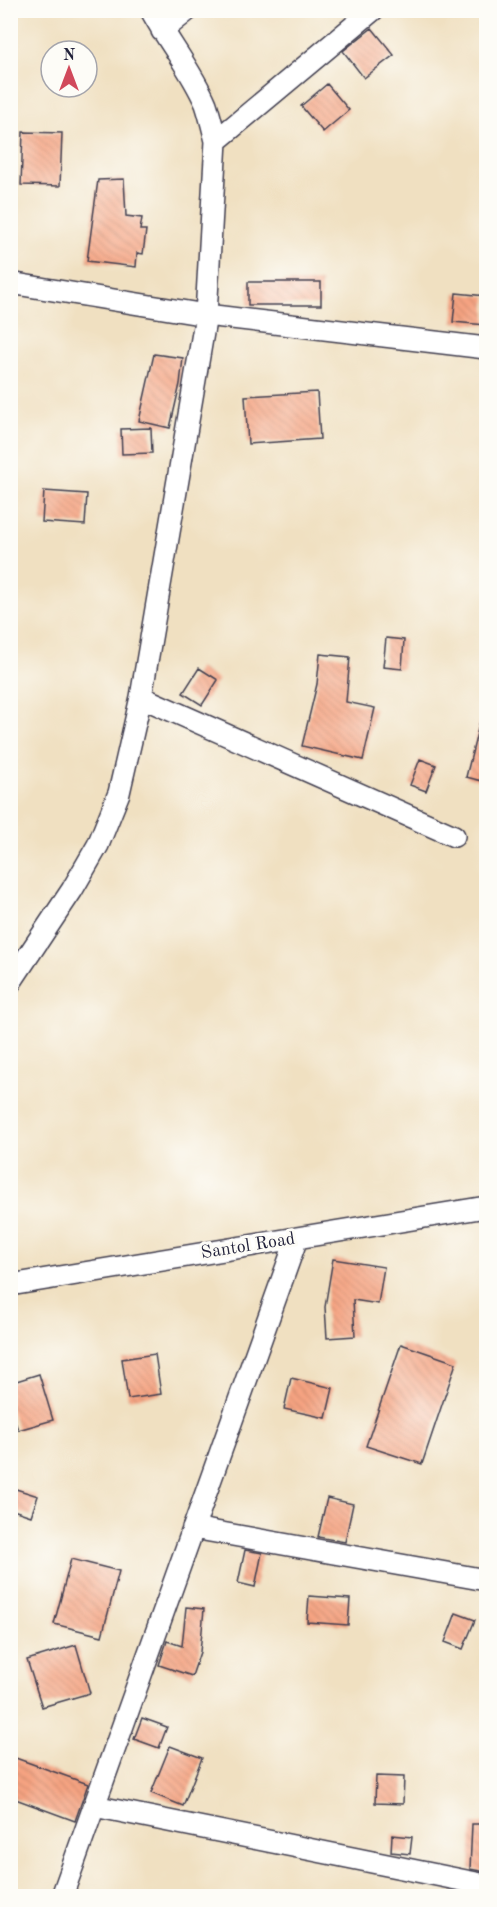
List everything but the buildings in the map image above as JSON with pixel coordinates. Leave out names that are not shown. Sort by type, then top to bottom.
[{"type":"street","points":[[10,983],[72,890],[98,845],[119,793],[141,697],[206,315],[216,141],[206,105],[151,10]]},
{"type":"street","points":[[162,31],[188,10]]},
{"type":"street","points":[[216,141],[373,10]]},
{"type":"street","points":[[10,284],[206,315],[486,348]]},
{"type":"street","points":[[141,697],[454,836]]},
{"type":"street","name":"Santol Road","points":[[10,1285],[486,1207]]},
{"type":"street","points":[[62,1896],[297,1238]]},
{"type":"street","points":[[193,1528],[486,1580]]},
{"type":"street","points":[[94,1806],[486,1885]]}]
